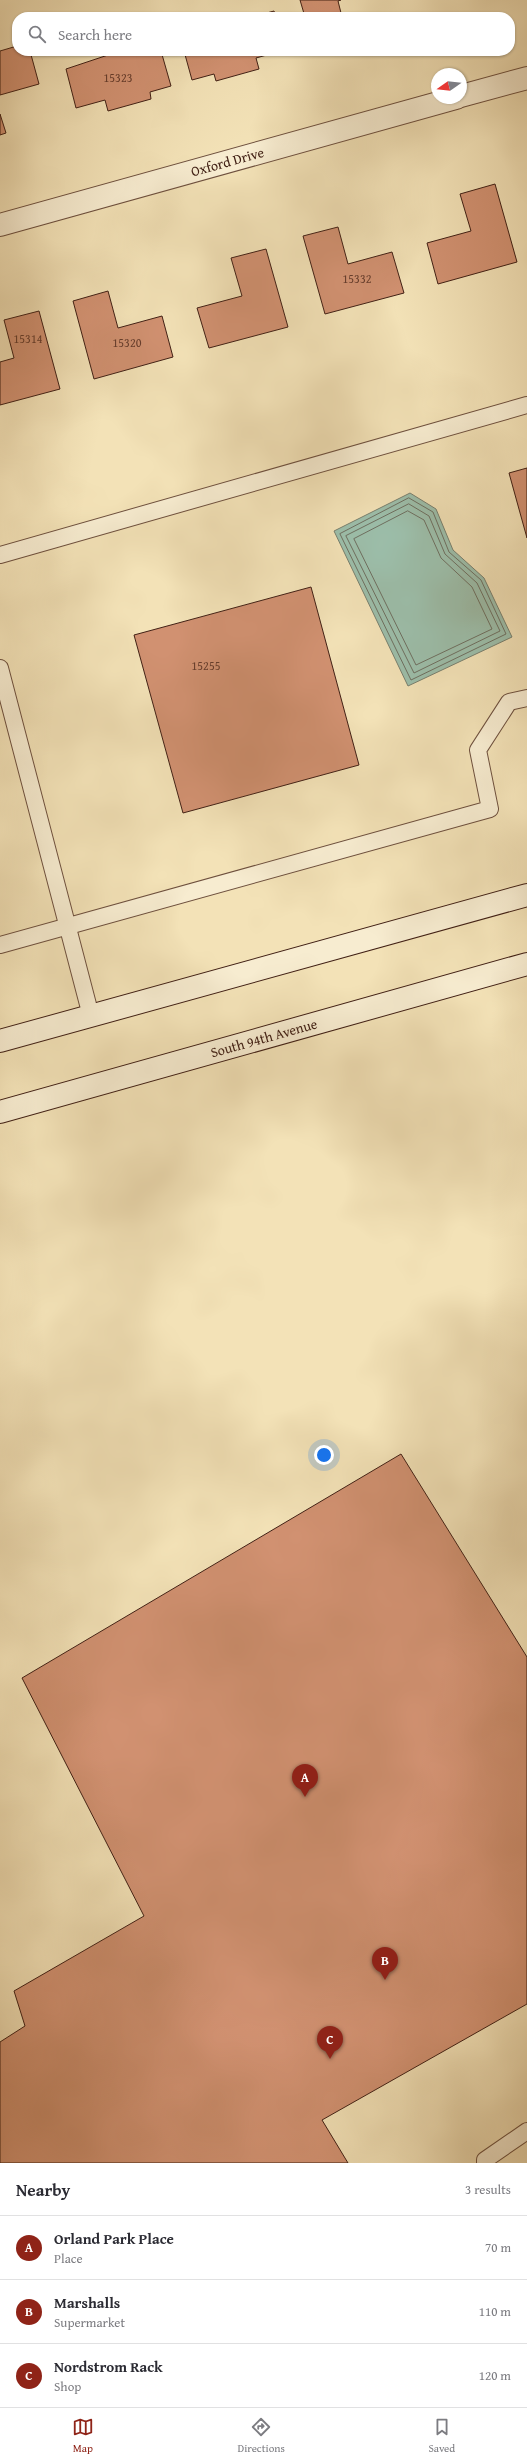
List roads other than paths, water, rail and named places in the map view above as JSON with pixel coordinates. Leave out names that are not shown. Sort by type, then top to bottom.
[{"type":"street","points":[[467,94],[527,78]]},
{"type":"street","name":"Oxford Drive","points":[[0,225],[434,104]]},
{"type":"street","points":[[0,1042],[527,895]]},
{"type":"street","name":"South 94th Avenue","points":[[0,1112],[527,964]]},
{"type":"lane","points":[[0,554],[527,405]]},
{"type":"lane","points":[[0,668],[91,1016]]},
{"type":"lane","points":[[0,945],[490,809],[478,750],[509,702],[527,698]]},
{"type":"lane","points":[[485,2163],[485,2160],[527,2131]]},
{"type":"water","points":[[410,493],[436,509],[453,550],[484,578],[512,637],[408,686],[334,531]]},
{"type":"place","name":"Orland Park Place","points":[[305,1797]]},
{"type":"place","name":"Marshalls","points":[[385,1980]]},
{"type":"place","name":"Nordstrom Rack","points":[[330,2059]]}]
